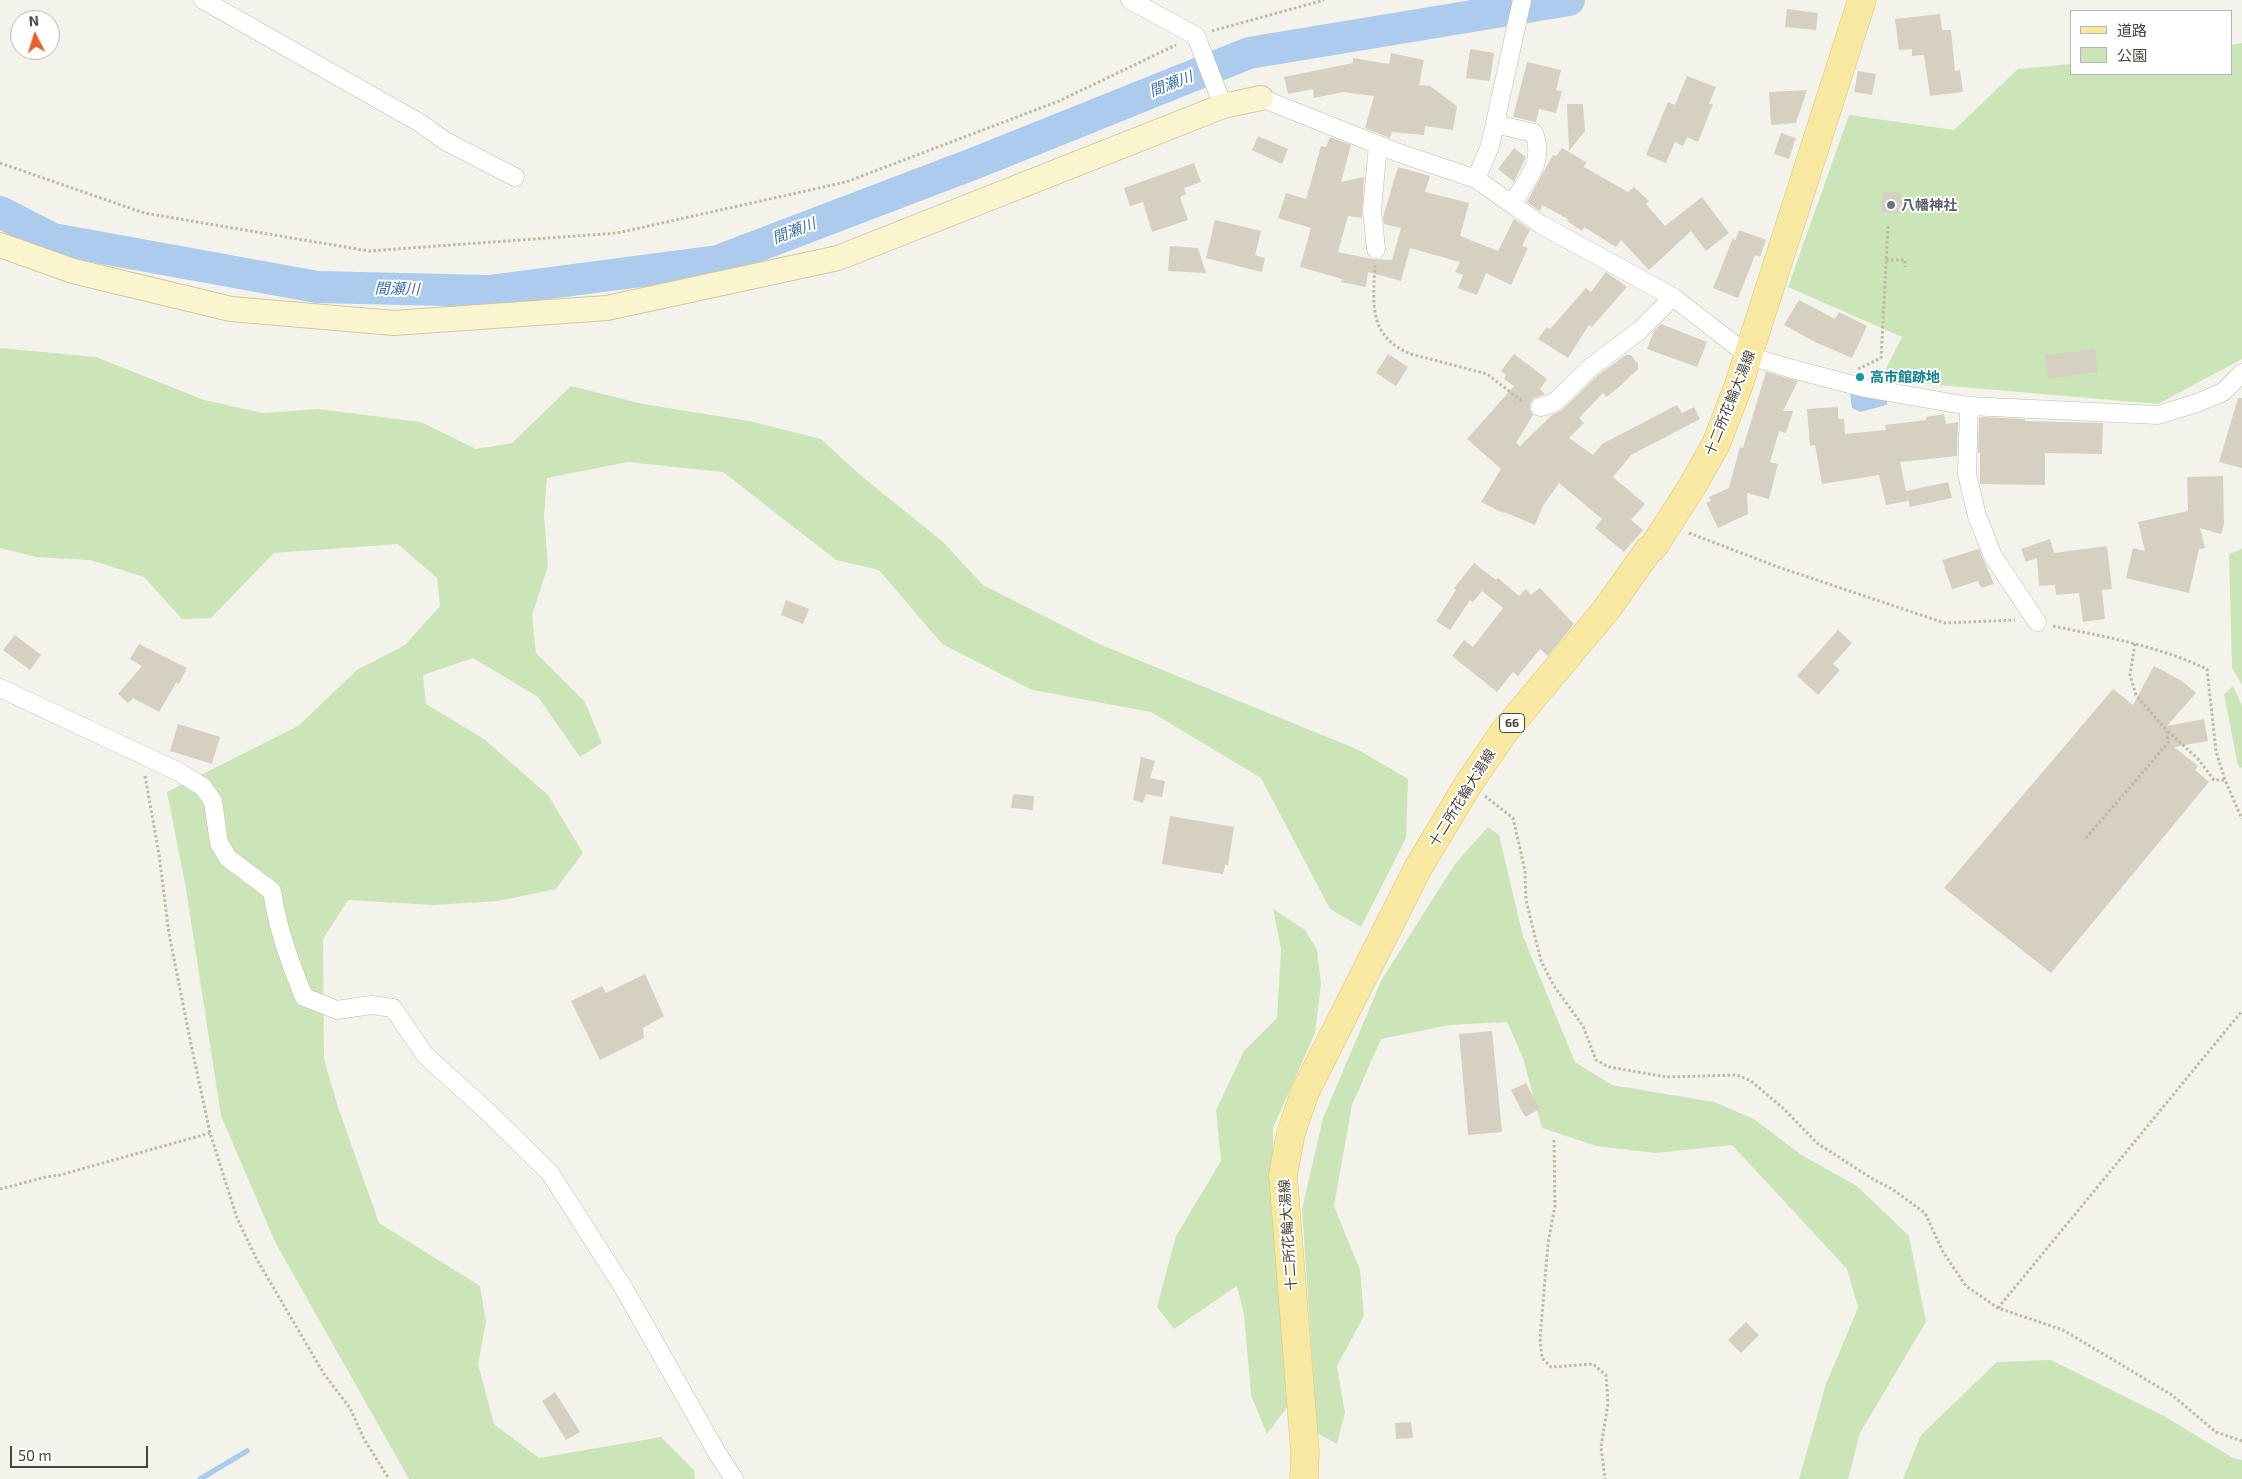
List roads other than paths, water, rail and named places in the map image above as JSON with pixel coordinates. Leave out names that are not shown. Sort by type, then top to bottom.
[{"type":"main road","name":"十二所花輪大湯線","points":[[1304,1479],[1304,1452],[1283,1175],[1291,1133],[1305,1092],[1418,868],[1469,783],[1504,732],[1606,610],[1668,525],[1716,444],[1749,356],[1862,0]]},
{"type":"street","points":[[203,0],[420,123],[445,141],[515,177]]},
{"type":"street","points":[[1130,0],[1196,36],[1221,100]]},
{"type":"street","points":[[1476,179],[1490,146],[1522,0]]},
{"type":"street","points":[[0,245],[73,271],[231,309],[394,323],[607,308],[838,258],[1221,100],[1261,98],[1378,144],[1476,179],[1540,224],[1672,298],[1749,356],[1865,388],[1969,406],[2158,415],[2197,403],[2223,392],[2242,373]]},
{"type":"street","points":[[1495,124],[1534,133],[1538,145],[1538,161],[1512,204]]},
{"type":"street","points":[[1376,249],[1372,210],[1378,144]]},
{"type":"street","points":[[1540,407],[1554,403],[1591,367],[1640,330],[1672,298]]},
{"type":"street","points":[[1969,406],[1967,474],[1977,516],[1993,556],[2037,622]]},
{"type":"street","points":[[0,688],[179,772],[203,787],[213,802],[219,843],[228,858],[272,891],[277,922],[284,946],[304,997],[337,1010],[371,1006],[393,1008],[425,1055],[490,1114],[550,1173],[623,1287],[716,1451],[734,1479]]},
{"type":"water","points":[[1850,394],[1887,401],[1887,405],[1860,412],[1852,408]]},
{"type":"waterway","name":"間瀬川","points":[[0,212],[53,239],[317,287],[489,291],[718,261],[978,162],[1249,53],[1569,0]]},
{"type":"waterway","points":[[200,1479],[247,1451]]},
{"type":"place","name":"八幡神社","points":[[1891,205]]},
{"type":"place","name":"高市館跡地","points":[[1860,377]]}]
